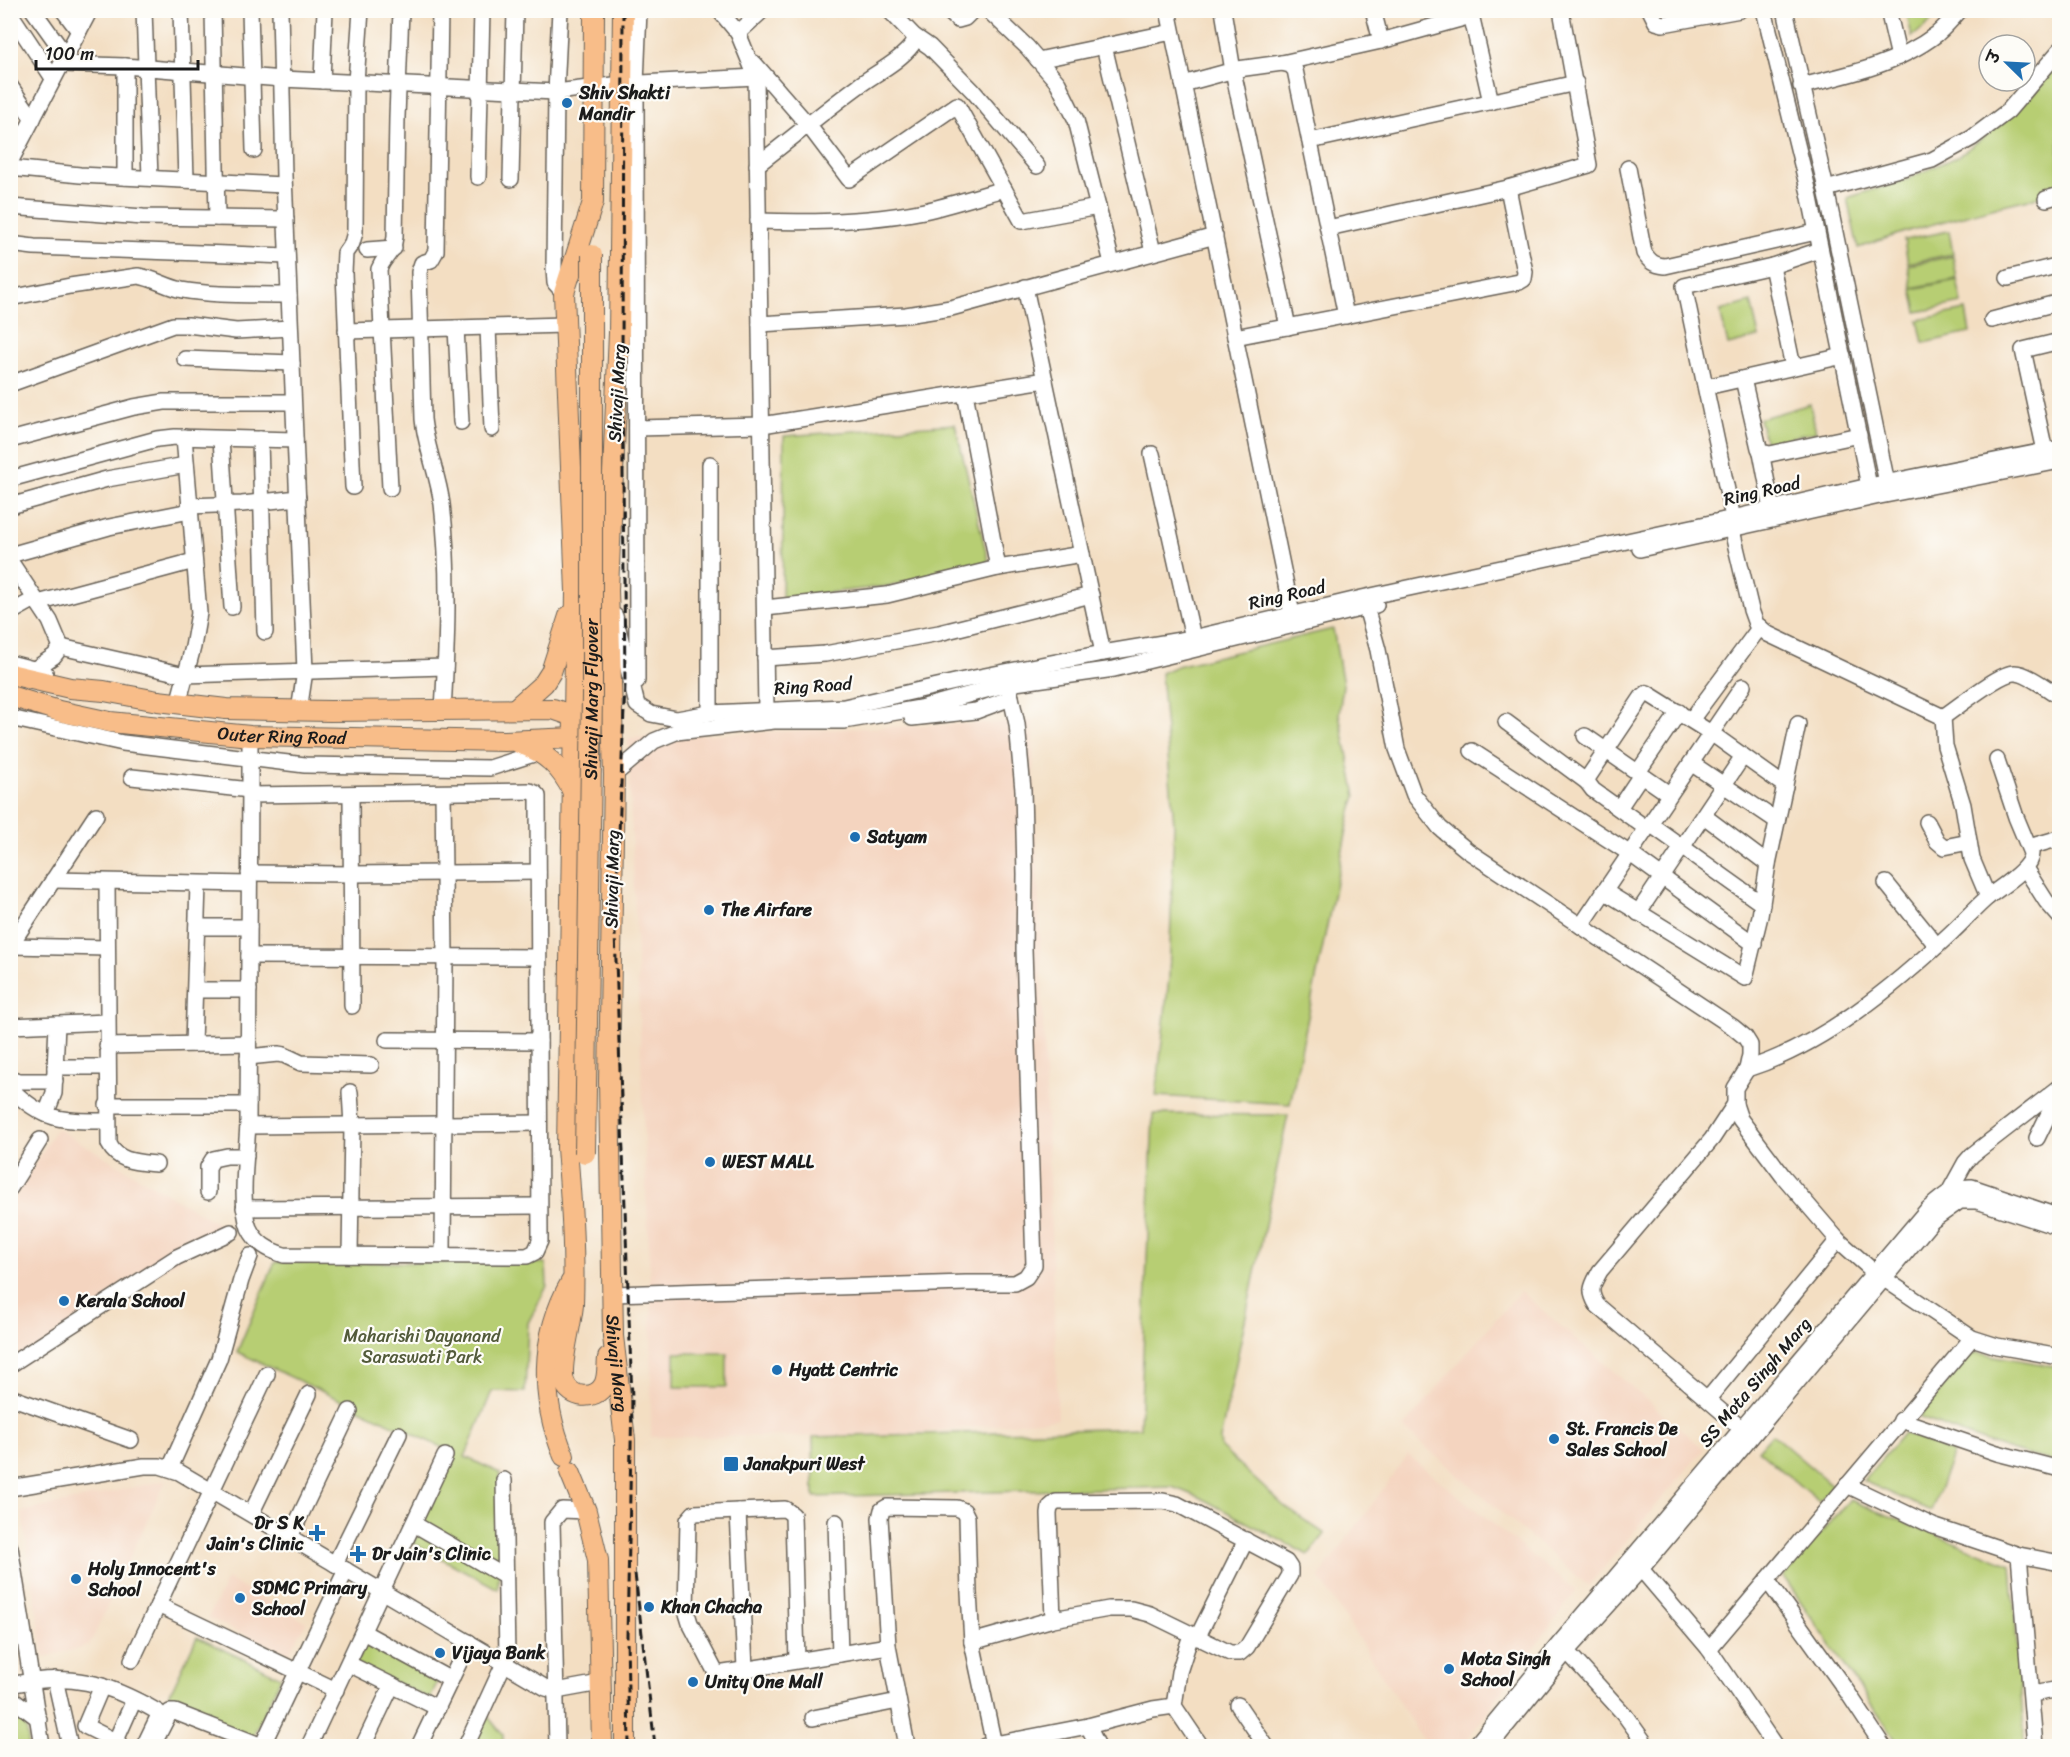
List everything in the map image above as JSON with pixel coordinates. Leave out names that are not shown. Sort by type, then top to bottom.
[{"type":"main road","points":[[594,10],[593,202],[564,293],[576,592],[567,1148],[571,1193],[573,1306],[563,1379],[569,1390],[579,1396],[592,1395],[605,1383],[613,1294]]},
{"type":"main road","name":"Shivaji Marg","points":[[623,10],[629,84],[608,590],[614,776],[609,1082],[614,1336],[625,1440],[625,1746]]},
{"type":"main road","name":"Shivaji Marg Flyover","points":[[571,1193],[585,1153],[592,695],[593,202]]},
{"type":"main road","points":[[516,708],[544,683],[551,672],[576,592],[583,579],[592,574],[601,579],[608,590]]},
{"type":"main road","name":"Outer Ring Road","points":[[10,674],[70,688],[226,709],[299,711],[516,708],[553,709],[574,715]]},
{"type":"main road","name":"Outer Ring Road","points":[[10,696],[59,711],[110,722],[250,736],[505,741]]},
{"type":"main road","points":[[574,715],[597,729],[606,745],[614,776]]},
{"type":"main road","points":[[505,741],[574,738]]},
{"type":"main road","points":[[505,741],[520,743],[540,752],[558,766],[573,792]]},
{"type":"main road","points":[[573,834],[576,823],[590,814],[606,819],[612,828],[612,834]]},
{"type":"main road","points":[[573,1277],[553,1324],[546,1365],[549,1408],[557,1441],[586,1510],[598,1560],[602,1746]]},
{"type":"street","points":[[33,10],[64,60]]},
{"type":"street","points":[[63,10],[79,31]]},
{"type":"street","points":[[10,162],[90,10]]},
{"type":"street","points":[[144,10],[150,178]]},
{"type":"street","points":[[182,10],[186,180]]},
{"type":"street","points":[[213,10],[217,218]]},
{"type":"street","points":[[250,10],[254,150]]},
{"type":"street","points":[[279,10],[305,671],[299,711]]},
{"type":"street","points":[[322,81],[325,10]]},
{"type":"street","points":[[353,487],[344,281],[345,253],[352,243],[355,232],[356,82],[361,10]]},
{"type":"street","points":[[390,488],[379,269],[394,248],[401,10]]},
{"type":"street","points":[[440,10],[436,251],[435,256],[422,263],[420,267],[420,329],[426,442],[439,486],[445,550],[443,710]]},
{"type":"street","points":[[477,177],[482,10]]},
{"type":"street","points":[[512,178],[515,10]]},
{"type":"street","points":[[560,10],[556,92],[554,267],[555,283],[564,293]]},
{"type":"street","points":[[637,705],[637,428],[629,84],[639,10]]},
{"type":"street","points":[[719,10],[738,33],[756,77],[766,709]]},
{"type":"street","points":[[738,33],[763,10]]},
{"type":"street","points":[[889,10],[914,36],[930,47],[973,91],[1037,166]]},
{"type":"street","points":[[947,10],[958,20],[973,10]]},
{"type":"street","points":[[988,10],[1058,83],[1076,120],[1112,263]]},
{"type":"street","points":[[1168,10],[1292,614]]},
{"type":"street","points":[[1223,10],[1233,71],[1288,327]]},
{"type":"street","points":[[1373,10],[1381,41]]},
{"type":"street","points":[[1328,228],[1508,188],[1589,165],[1561,10]]},
{"type":"street","points":[[1650,10],[1656,22],[1663,24],[1740,10]]},
{"type":"street","points":[[1764,10],[1809,193],[1872,491]]},
{"type":"street","points":[[1785,10],[1826,189],[1889,488]]},
{"type":"street","points":[[1888,10],[1899,57]]},
{"type":"street","points":[[1801,86],[1871,68],[1899,57],[1937,34],[1960,10]]},
{"type":"street","points":[[10,13],[53,78]]},
{"type":"street","points":[[1183,84],[1233,71],[1282,63],[1381,41],[1471,13],[1491,102]]},
{"type":"street","points":[[1038,60],[1173,32]]},
{"type":"street","points":[[758,165],[903,53],[911,46],[914,36]]},
{"type":"street","points":[[1104,46],[1153,252]]},
{"type":"street","points":[[1826,189],[1932,160],[1972,138],[2008,111],[2060,50]]},
{"type":"street","points":[[748,56],[809,126],[849,179],[957,105],[1022,221],[1098,207]]},
{"type":"street","points":[[64,60],[282,79],[556,92],[629,84],[756,77]]},
{"type":"street","points":[[1282,63],[1290,65],[1294,70],[1346,316]]},
{"type":"street","points":[[125,66],[125,177]]},
{"type":"street","points":[[1310,141],[1576,83]]},
{"type":"street","points":[[10,86],[33,119]]},
{"type":"street","points":[[10,168],[125,177],[285,185]]},
{"type":"street","points":[[1628,168],[1644,253],[1649,261],[1656,265],[1665,266],[1816,232]]},
{"type":"street","points":[[1235,338],[1519,282],[1524,279],[1525,272],[1508,188]]},
{"type":"street","points":[[758,222],[828,222],[924,211],[1004,189]]},
{"type":"street","points":[[10,207],[143,217],[286,219]]},
{"type":"street","points":[[760,324],[906,315],[951,308],[1215,236]]},
{"type":"street","points":[[10,244],[34,247],[287,256]]},
{"type":"street","points":[[367,250],[394,248]]},
{"type":"street","points":[[1820,250],[1772,266],[1684,286],[1750,610],[1756,624],[1768,634],[1943,717]]},
{"type":"street","points":[[2008,278],[2060,265]]},
{"type":"street","points":[[1772,266],[1793,367]]},
{"type":"street","points":[[10,298],[138,276],[148,277],[180,290],[289,295]]},
{"type":"street","points":[[1025,287],[1103,653]]},
{"type":"street","points":[[1992,320],[2060,302]]},
{"type":"street","points":[[10,384],[173,325],[236,331],[290,328]]},
{"type":"street","points":[[346,331],[565,325]]},
{"type":"street","points":[[488,327],[492,429]]},
{"type":"street","points":[[456,328],[461,422]]},
{"type":"street","points":[[2052,449],[2023,350],[2060,341]]},
{"type":"street","points":[[1706,387],[1842,356]]},
{"type":"street","points":[[185,359],[292,363]]},
{"type":"street","points":[[1743,379],[1772,509]]},
{"type":"street","points":[[637,428],[762,425],[1045,380]]},
{"type":"street","points":[[965,393],[998,568]]},
{"type":"street","points":[[10,440],[134,407],[164,402],[293,402]]},
{"type":"street","points":[[1761,452],[1770,454],[1859,435]]},
{"type":"street","points":[[10,480],[149,441],[175,437],[295,440]]},
{"type":"street","points":[[178,704],[199,613],[184,437]]},
{"type":"street","points":[[221,439],[232,606]]},
{"type":"street","points":[[260,439],[266,632]]},
{"type":"street","name":"Ring Road","points":[[1889,488],[2052,449]]},
{"type":"street","points":[[1152,454],[1193,638]]},
{"type":"street","name":"Ring Road","points":[[637,705],[677,725],[844,721],[921,708],[1114,669],[1364,602],[1772,509],[2060,461]]},
{"type":"street","points":[[710,464],[710,713]]},
{"type":"street","points":[[10,506],[90,483],[186,465]]},
{"type":"street","name":"Ring Road","points":[[1731,519],[1872,491]]},
{"type":"street","points":[[10,555],[76,535],[190,508],[298,498]]},
{"type":"street","points":[[765,608],[887,595],[998,568],[1082,554]]},
{"type":"street","points":[[10,561],[50,621],[61,647]]},
{"type":"street","points":[[10,613],[36,601],[194,561]]},
{"type":"street","points":[[608,590],[637,705]]},
{"type":"street","points":[[765,658],[825,654],[939,633],[1091,595]]},
{"type":"street","points":[[1364,602],[1378,650],[1397,749],[1414,795],[1440,828],[1468,851],[1745,1037],[1750,1045],[1750,1055],[1747,1069],[1735,1088],[1735,1104],[1740,1119],[1758,1145],[1838,1240],[1879,1275],[1972,1338],[1996,1346],[2060,1357]]},
{"type":"street","name":"Ring Road","points":[[614,776],[641,751],[677,725],[710,713],[844,707],[964,680],[1193,638],[1292,614],[1364,602]]},
{"type":"street","points":[[1618,808],[1640,774],[1684,716],[1760,627]]},
{"type":"street","points":[[61,647],[185,675],[445,667]]},
{"type":"street","points":[[35,669],[54,656],[61,647]]},
{"type":"street","name":"Outer Ring Road","points":[[10,663],[104,691]]},
{"type":"street","points":[[1943,717],[2013,672],[2022,674],[2060,696]]},
{"type":"street","points":[[1581,926],[1743,686]]},
{"type":"street","points":[[613,1294],[1015,1283],[1026,1277],[1034,1265],[1024,949],[1024,811],[1017,724],[1010,691],[976,711],[834,728],[774,726],[711,732],[684,740],[657,740]]},
{"type":"street","points":[[1587,782],[1644,694],[1650,693],[1785,786]]},
{"type":"street","name":"Outer Ring Road","points":[[10,708],[59,711]]},
{"type":"street","points":[[1943,717],[1946,746],[1963,805],[1971,859],[1988,897]]},
{"type":"street","points":[[10,718],[123,743],[305,765],[490,768],[540,752]]},
{"type":"street","points":[[1506,722],[1618,808],[1683,847],[1762,904]]},
{"type":"street","points":[[1604,891],[1745,978],[1754,944],[1768,864],[1798,724]]},
{"type":"street","points":[[132,777],[250,792],[351,795],[535,792],[538,796],[540,1241],[535,1252],[527,1256],[284,1255],[258,1242],[249,1227],[244,1208],[248,1126],[248,1050],[249,990],[249,879],[250,792],[250,736]]},
{"type":"street","points":[[1585,736],[1669,794]]},
{"type":"street","points":[[1472,751],[1629,853],[1754,944]]},
{"type":"street","points":[[1638,913],[1743,756]]},
{"type":"street","points":[[1747,1069],[1784,1056],[1882,993],[1937,946],[1988,897],[2025,868],[2031,858],[2029,847],[2016,817],[1997,760]]},
{"type":"street","points":[[1691,763],[1777,821]]},
{"type":"street","points":[[443,793],[445,957],[443,1254]]},
{"type":"street","points":[[351,795],[352,1006]]},
{"type":"street","points":[[11,946],[96,815]]},
{"type":"street","points":[[1704,816],[1768,864]]},
{"type":"street","points":[[1927,822],[1937,841],[1944,847],[1969,842]]},
{"type":"street","points":[[2029,847],[2060,838]]},
{"type":"street","points":[[2025,868],[2046,902],[2060,917]]},
{"type":"street","points":[[54,880],[198,884],[352,874],[538,872]]},
{"type":"street","points":[[107,882],[109,1144],[113,1152],[132,1161],[156,1164]]},
{"type":"street","points":[[1886,883],[1937,946]]},
{"type":"street","points":[[193,1044],[198,884]]},
{"type":"street","points":[[197,927],[249,927]]},
{"type":"street","points":[[11,946],[107,948]]},
{"type":"street","points":[[249,956],[538,957]]},
{"type":"street","points":[[195,990],[249,990]]},
{"type":"street","points":[[10,1026],[107,1022]]},
{"type":"street","points":[[46,1114],[54,1094],[57,1024]]},
{"type":"street","points":[[387,1040],[539,1041]]},
{"type":"street","points":[[107,1046],[193,1044],[284,1054],[301,1063],[371,1065]]},
{"type":"street","points":[[10,1078],[19,1081],[107,1067]]},
{"type":"street","points":[[10,1088],[26,1103],[46,1114],[67,1121],[107,1113],[248,1105]]},
{"type":"street","points":[[350,1092],[352,1125],[350,1255]]},
{"type":"street","points":[[2037,1138],[2055,1098]]},
{"type":"street","points":[[1949,1192],[1972,1155],[2055,1098]]},
{"type":"street","points":[[1735,1104],[1712,1139],[1600,1271],[1592,1286],[1592,1296],[1597,1305],[1746,1432]]},
{"type":"street","points":[[248,1126],[539,1123]]},
{"type":"street","points":[[10,1188],[16,1167],[40,1140]]},
{"type":"street","points":[[208,1192],[207,1167],[213,1159],[246,1156]]},
{"type":"street","points":[[1949,1192],[1963,1187],[1972,1187],[2060,1217]]},
{"type":"street","name":"SS Mota Singh Marg","points":[[1475,1746],[1715,1470],[1879,1275],[1927,1210],[1949,1192]]},
{"type":"street","name":"SS Mota Singh Marg","points":[[1879,1275],[1932,1221],[1960,1201],[1977,1201],[2060,1228]]},
{"type":"street","points":[[244,1208],[539,1206]]},
{"type":"street","points":[[10,1365],[177,1257],[231,1232]]},
{"type":"street","points":[[1708,1400],[1838,1240]]},
{"type":"street","points":[[175,1470],[219,1359],[250,1256]]},
{"type":"street","points":[[1709,1649],[1972,1338]]},
{"type":"street","points":[[132,1660],[267,1374]]},
{"type":"street","points":[[250,1514],[309,1394]]},
{"type":"street","points":[[10,1397],[131,1440]]},
{"type":"street","points":[[290,1537],[350,1411]]},
{"type":"street","points":[[1901,1420],[1997,1453],[2060,1469]]},
{"type":"street","points":[[157,1746],[155,1741],[167,1715],[175,1712],[262,1746],[297,1673],[399,1434]]},
{"type":"street","points":[[309,1746],[445,1456]]},
{"type":"street","points":[[10,1488],[144,1466],[175,1470],[546,1688],[556,1691],[600,1683]]},
{"type":"street","points":[[465,1746],[507,1658],[504,1480]]},
{"type":"street","points":[[1846,1485],[1933,1526],[2019,1555],[2060,1563]]},
{"type":"street","points":[[972,1642],[1053,1619],[1109,1610],[1131,1609],[1150,1614],[1230,1653],[1240,1653],[1247,1647],[1290,1575],[1290,1568],[1286,1562],[1178,1504],[1163,1501],[1056,1502],[1050,1507],[1048,1514],[1053,1619]]},
{"type":"street","points":[[907,1746],[888,1646],[880,1518],[882,1510],[887,1507],[957,1508],[964,1511],[967,1517],[972,1642],[989,1746],[1174,1706]]},
{"type":"street","points":[[796,1661],[793,1515],[785,1509],[690,1515],[686,1610],[690,1623],[718,1674],[888,1646]]},
{"type":"street","points":[[557,1746],[552,1522],[561,1510],[586,1510]]},
{"type":"street","points":[[738,1511],[745,1669]]},
{"type":"street","points":[[836,1522],[840,1654]]},
{"type":"street","points":[[414,1524],[504,1576]]},
{"type":"street","name":"SS Mota Singh Marg","points":[[1490,1746],[1563,1647],[1641,1569],[1659,1536]]},
{"type":"street","points":[[1201,1746],[1174,1706],[1179,1672],[1194,1636],[1245,1540]]},
{"type":"street","points":[[10,1547],[14,1594],[33,1680],[42,1746]]},
{"type":"street","points":[[2019,1555],[2036,1746]]},
{"type":"street","points":[[1641,1569],[1709,1649],[1775,1746]]},
{"type":"street","points":[[1767,1580],[1883,1746]]},
{"type":"street","points":[[158,1605],[336,1690]]},
{"type":"street","points":[[363,1632],[451,1680]]},
{"type":"street","points":[[419,1746],[469,1642]]},
{"type":"street","points":[[1563,1647],[1624,1714],[1647,1746]]},
{"type":"street","points":[[349,1664],[438,1708]]},
{"type":"street","points":[[55,1679],[70,1746]]},
{"type":"street","points":[[10,1685],[33,1680],[85,1681],[134,1700],[158,1712],[158,1717],[144,1746]]},
{"type":"street","points":[[363,1746],[392,1685]]},
{"type":"street","points":[[102,1686],[86,1725],[111,1739],[117,1738],[134,1700]]},
{"type":"street","points":[[2032,1694],[2060,1689]]},
{"type":"street","points":[[10,1697],[39,1719]]},
{"type":"street","points":[[813,1718],[898,1701]]},
{"type":"street","points":[[1238,1705],[1266,1746]]},
{"type":"street","points":[[1088,1726],[1098,1746]]},
{"type":"shaded area","points":[[1032,721],[1058,1419],[880,1436],[651,1437],[651,1305],[628,738]]},
{"type":"shaded area","name":"Kerala School","points":[[56,1128],[225,1228],[11,1374],[11,1205]]},
{"type":"shaded area","name":"St. Francis De Sales School","points":[[1520,1291],[1704,1449],[1588,1586],[1403,1428]]},
{"type":"shaded area","name":"Mota Singh School","points":[[1408,1455],[1576,1591],[1462,1746],[1427,1746],[1319,1577]]},
{"type":"shaded area","name":"Holy Innocent's School","points":[[166,1480],[89,1646],[44,1657],[22,1512]]},
{"type":"shaded area","name":"SDMC Primary School","points":[[227,1579],[306,1622],[289,1654],[208,1618]]},
{"type":"green space","points":[[1906,10],[1944,10],[1944,11],[1912,37]]},
{"type":"green space","points":[[2059,58],[2059,192],[1908,231],[1858,248],[1847,198],[1907,179],[1958,156],[2003,123],[2034,93],[2037,93]]},
{"type":"green space","points":[[1949,231],[1953,254],[1908,263],[1904,240]]},
{"type":"green space","points":[[1953,256],[1957,279],[1912,288],[1908,265]]},
{"type":"green space","points":[[1957,280],[1962,303],[1917,312],[1912,289]]},
{"type":"green space","points":[[1751,302],[1759,337],[1728,345],[1720,311]]},
{"type":"green space","points":[[1966,310],[1970,333],[1923,343],[1918,320]]},
{"type":"green space","points":[[1810,404],[1816,432],[1791,437],[1793,447],[1769,453],[1759,419]]},
{"type":"green space","points":[[955,424],[989,564],[889,586],[782,598],[784,436]]},
{"type":"green space","points":[[1333,629],[1343,685],[1339,714],[1356,796],[1350,815],[1290,1104],[1156,1096],[1169,977],[1174,824],[1161,673],[1177,666]]},
{"type":"green space","points":[[1153,1114],[1288,1115],[1220,1440],[1221,1448],[1285,1507],[1325,1534],[1308,1555],[1199,1497],[1172,1487],[814,1497],[813,1437],[1140,1428]]},
{"type":"green space","name":"Maharishi Dayanand Saraswati Park","points":[[275,1262],[546,1263],[547,1286],[528,1323],[525,1392],[492,1391],[465,1457],[500,1473],[498,1589],[413,1543],[454,1453],[237,1352]]},
{"type":"green space","points":[[1972,1352],[2059,1367],[2059,1462],[2005,1448],[1918,1417]]},
{"type":"green space","points":[[675,1353],[727,1353],[727,1387],[675,1387]]},
{"type":"green space","points":[[1904,1433],[1953,1453],[1931,1511],[1863,1481]]},
{"type":"green space","points":[[1772,1434],[1833,1486],[1819,1502],[1758,1450]]},
{"type":"green space","points":[[1850,1500],[2011,1565],[2025,1746],[1900,1746],[1783,1576]]},
{"type":"green space","points":[[197,1637],[281,1677],[251,1740],[167,1700]]},
{"type":"green space","points":[[368,1638],[439,1678],[430,1699],[356,1664]]},
{"type":"green space","points":[[10,1700],[23,1707],[29,1746],[11,1746]]},
{"type":"green space","points":[[484,1712],[503,1735],[503,1746],[466,1746]]},
{"type":"railway","points":[[623,10],[622,366],[625,685],[615,933],[632,1399],[627,1636],[629,1746]]},
{"type":"railway","points":[[635,1574],[655,1746]]},
{"type":"place","name":"Shiv Shakti Mandir","points":[[567,103]]},
{"type":"place","name":"Satyam","points":[[855,837]]},
{"type":"place","name":"The Airfare","points":[[709,910]]},
{"type":"place","name":"WEST MALL","points":[[710,1162]]},
{"type":"place","name":"Kerala School","points":[[64,1301]]},
{"type":"place","name":"Hyatt Centric","points":[[777,1370]]},
{"type":"place","name":"St. Francis De Sales School","points":[[1554,1439]]},
{"type":"place","name":"Janakpuri West","points":[[731,1464]]},
{"type":"place","name":"Dr S K Jain's Clinic","points":[[317,1533]]},
{"type":"place","name":"Dr Jain's Clinic","points":[[358,1554]]},
{"type":"place","name":"Holy Innocent's School","points":[[76,1579]]},
{"type":"place","name":"SDMC Primary School","points":[[240,1598]]},
{"type":"place","name":"Khan Chacha","points":[[649,1607]]},
{"type":"place","name":"Vijaya Bank","points":[[440,1653]]},
{"type":"place","name":"Mota Singh School","points":[[1449,1669]]},
{"type":"place","name":"Unity One Mall","points":[[693,1682]]}]
